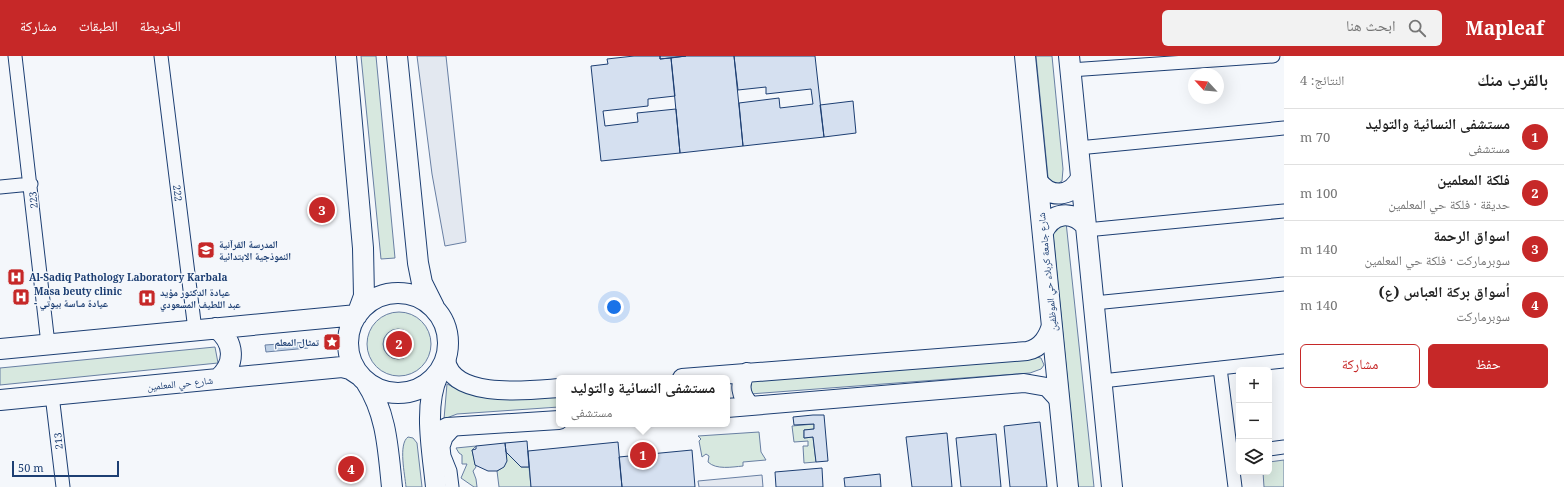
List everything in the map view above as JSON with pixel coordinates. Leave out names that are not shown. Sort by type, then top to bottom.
[{"type":"main road","points":[[346,56],[363,248],[364,296],[349,331],[348,350],[352,363],[378,403],[383,419],[392,487]]},
{"type":"main road","points":[[397,56],[418,263],[422,283],[435,309],[442,318],[448,336],[449,348],[434,384],[431,401],[431,442],[436,487]]},
{"type":"main road","name":"شارع جامعة كربلاء حي الموظفين","points":[[1025,56],[1068,487]]},
{"type":"main road","points":[[1070,63],[1112,487]]},
{"type":"main road","points":[[1038,182],[1042,188],[1057,194],[1072,190],[1081,178]]},
{"type":"main road","points":[[1043,232],[1046,225],[1059,216],[1074,216],[1086,228]]},
{"type":"main road","points":[[0,349],[357,315],[375,298],[395,293],[415,296],[435,309]]},
{"type":"main road","points":[[723,375],[1027,351],[1041,344],[1048,335],[1052,323]]},
{"type":"main road","points":[[216,328],[230,343],[232,356],[228,369],[218,379]]},
{"type":"main road","name":"شارع حي المعلمين","points":[[0,400],[342,367],[350,369],[362,379]]},
{"type":"main road","points":[[362,379],[383,392],[403,394],[419,390],[442,367],[448,367],[455,375],[478,387],[511,391],[556,388]]},
{"type":"main road","points":[[747,372],[743,378],[741,386],[742,394],[751,406]]},
{"type":"main road","points":[[730,408],[1024,383],[1047,387],[1059,400]]},
{"type":"main road","points":[[431,442],[440,430],[456,427],[556,420]]},
{"type":"street","name":"223","points":[[15,56],[31,184],[48,344]]},
{"type":"street","name":"222","points":[[161,56],[195,330]]},
{"type":"street","points":[[1070,63],[1274,56]]},
{"type":"street","points":[[1078,148],[1284,128]]},
{"type":"street","points":[[0,187],[31,184]]},
{"type":"street","points":[[1086,228],[1284,211]]},
{"type":"street","points":[[1094,303],[1284,284]]},
{"type":"street","points":[[1102,381],[1284,361]]},
{"type":"street","points":[[1220,368],[1235,453],[1235,487]]},
{"type":"street","name":"213","points":[[52,395],[63,487]]},
{"type":"street","points":[[452,487],[450,471],[444,456],[443,447],[446,438],[456,427]]},
{"type":"street","points":[[1272,449],[1284,447]]},
{"type":"shaded area","points":[[361,56],[376,56],[395,258],[381,259]]},
{"type":"shaded area","points":[[417,56],[446,56],[466,242],[445,246],[432,174]]},
{"type":"shaded area","points":[[1036,56],[1052,56],[1063,169],[1062,181],[1057,184],[1050,182],[1048,177]]},
{"type":"shaded area","points":[[1066,222],[1094,487],[1078,487],[1052,224]]},
{"type":"shaded area","points":[[399,312],[417,318],[425,326],[431,344],[425,362],[417,370],[399,376],[381,370],[373,362],[367,344],[373,326],[381,318]]},
{"type":"shaded area","points":[[215,347],[218,363],[0,385],[0,368]]},
{"type":"shaded area","points":[[1036,357],[1041,358],[1044,365],[1041,369],[1030,373],[750,394],[749,381]]},
{"type":"shaded area","points":[[447,384],[460,390],[556,393],[556,407],[457,414],[444,419]]},
{"type":"shaded area","points":[[814,424],[814,429],[804,430],[804,438],[813,437],[816,462],[804,463],[803,446],[808,446],[808,441],[794,442],[792,426]]},
{"type":"shaded area","points":[[759,432],[761,452],[766,460],[743,462],[743,466],[720,467],[711,465],[708,462],[709,456],[706,454],[702,457],[699,441],[701,439],[698,436]]},
{"type":"shaded area","points":[[408,437],[413,438],[417,443],[422,487],[406,487],[403,446]]},
{"type":"shaded area","points":[[476,446],[472,450],[476,467],[473,471],[477,487],[474,487],[461,478],[467,464],[462,464],[462,455],[456,448]]},
{"type":"shaded area","points":[[506,452],[521,467],[529,467],[531,487],[499,487],[497,471],[505,463]]},
{"type":"shaded area","points":[[1284,460],[1284,487],[1264,487],[1263,475],[1272,475],[1272,462]]},
{"type":"shaded area","points":[[762,475],[763,487],[699,487],[698,481]]},
{"type":"water","points":[[398,329],[409,333],[413,344],[409,355],[398,359],[387,355],[383,344],[387,333]]},
{"type":"water","points":[[308,342],[308,348],[266,352],[265,345]]},
{"type":"building","points":[[634,56],[660,56],[660,59],[671,58],[675,96],[648,99],[648,106],[603,111],[605,126],[638,122],[637,113],[676,109],[680,153],[601,161],[591,66],[608,64],[607,59]]},
{"type":"building","points":[[660,56],[686,56],[660,59]]},
{"type":"building","points":[[686,56],[734,56],[743,146],[680,153],[671,58]]},
{"type":"building","points":[[734,56],[815,56],[824,137],[743,146],[739,103],[779,98],[780,108],[813,104],[811,89],[766,94],[766,87],[738,90]]},
{"type":"building","points":[[853,101],[856,133],[824,137],[820,105]]},
{"type":"building","points":[[824,415],[828,461],[816,462],[813,437],[804,438],[804,430],[814,429],[814,424],[794,425],[793,417]]},
{"type":"building","points":[[1040,422],[1047,487],[1010,487],[1004,426]]},
{"type":"building","points":[[947,433],[952,487],[912,487],[906,437]]},
{"type":"building","points":[[996,434],[1001,487],[961,487],[956,438]]},
{"type":"building","points":[[527,441],[529,467],[521,467],[506,452],[505,443]]},
{"type":"building","points":[[618,442],[622,487],[531,487],[528,451]]},
{"type":"building","points":[[505,443],[507,461],[504,467],[497,471],[488,471],[475,465],[472,450],[476,449],[476,446]]},
{"type":"building","points":[[692,450],[695,487],[622,487],[619,457]]},
{"type":"building","points":[[822,468],[823,487],[776,487],[775,472]]},
{"type":"building","points":[[880,474],[881,487],[845,487],[844,478]]},
{"type":"place","name":"اسواق الرحمة","points":[[322,210]]},
{"type":"place","name":"المدرسة القرآنية النموذجية الابتدائية","points":[[206,250]]},
{"type":"place","name":"Al-Sadiq Pathology Laboratory Karbala","points":[[16,277]]},
{"type":"place","name":"Masa beuty clinic - عيادة مـاسة بيوتي","points":[[21,297]]},
{"type":"place","name":"عيادة الدكتور مؤيد عبد اللطيف المسعودي","points":[[147,298]]},
{"type":"place","name":"تمثال المعلم","points":[[332,342]]},
{"type":"place","name":"فلكة المعلمين","points":[[399,344]]},
{"type":"place","name":"مستشفى النسائية والتوليد","points":[[643,455]]},
{"type":"place","name":"أسواق بركة العباس (ع)","points":[[351,469]]}]
